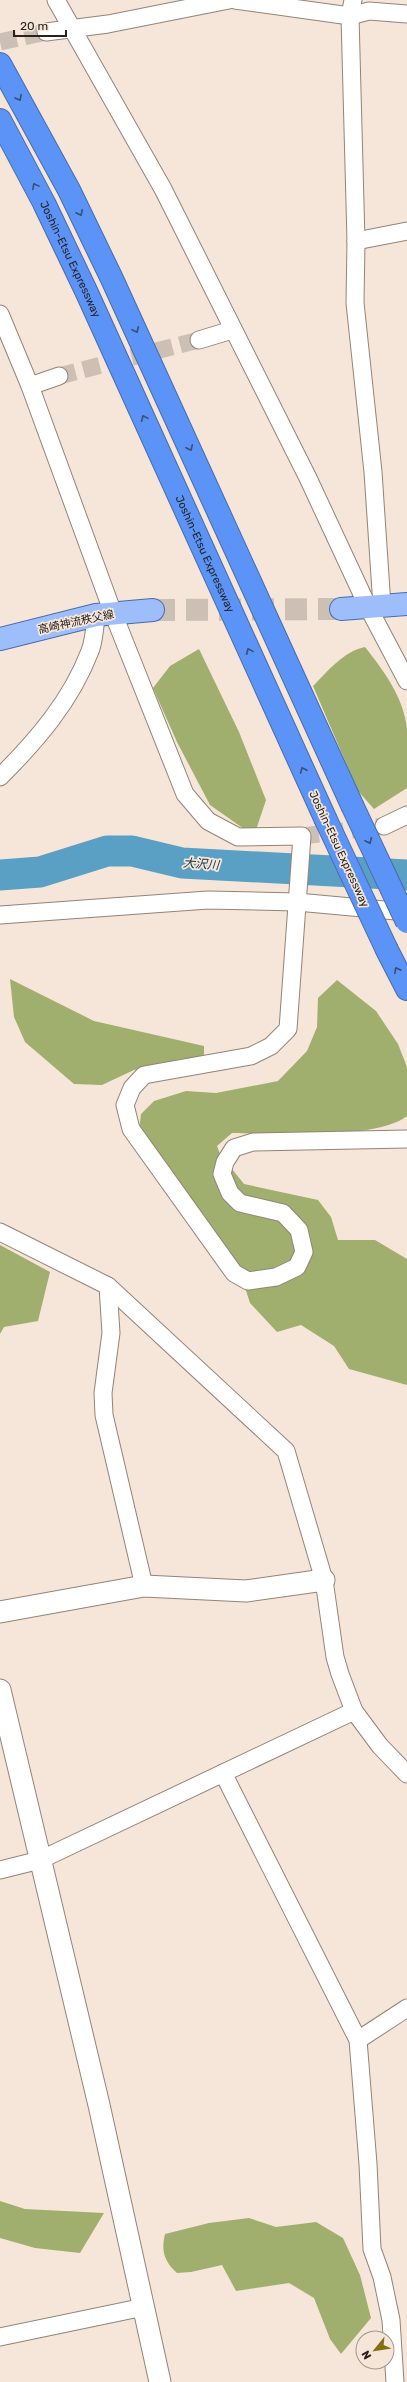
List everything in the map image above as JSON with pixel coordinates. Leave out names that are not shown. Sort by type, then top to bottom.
[{"type":"highway","points":[[0,64],[68,190],[112,279],[352,806],[407,922]]},
{"type":"highway","name":"Joshin-Etsu Expressway","points":[[0,120],[44,203],[87,293],[325,818],[407,989]]},
{"type":"main road","points":[[341,609],[407,604]]},
{"type":"main road","name":"高崎神流秩父線","points":[[0,639],[105,614],[153,610]]},
{"type":"street","points":[[56,0],[74,28],[163,189],[232,330],[375,606],[407,681]]},
{"type":"street","points":[[46,32],[108,24],[229,0]]},
{"type":"street","points":[[235,0],[351,8],[407,14]]},
{"type":"street","points":[[351,8],[356,241],[355,303],[373,472],[375,606]]},
{"type":"street","points":[[356,241],[407,231]]},
{"type":"street","points":[[0,314],[30,386],[105,614],[185,794],[208,820],[238,838],[302,836],[288,1029],[271,1046],[251,1056],[144,1075],[132,1088],[125,1105],[131,1129],[234,1272],[248,1281],[276,1277],[297,1267],[304,1252],[300,1230],[283,1213],[240,1203],[230,1193],[222,1174],[225,1162],[234,1148],[253,1142],[407,1139]]},
{"type":"street","points":[[199,340],[232,330]]},
{"type":"street","points":[[30,386],[59,376]]},
{"type":"street","points":[[0,777],[30,748],[66,699],[90,650],[105,614]]},
{"type":"street","points":[[384,826],[407,815]]},
{"type":"street","points":[[0,914],[208,900],[297,902],[407,912]]},
{"type":"street","points":[[0,1232],[108,1286],[286,1451],[324,1580],[335,1658],[354,1711],[380,1746],[407,1774]]},
{"type":"street","points":[[108,1286],[111,1333],[103,1393],[104,1415],[144,1586]]},
{"type":"street","points":[[0,1612],[144,1586],[246,1591],[324,1580]]},
{"type":"street","points":[[0,1690],[100,2112],[160,2382]]},
{"type":"street","points":[[0,1870],[40,1860],[354,1711]]},
{"type":"street","points":[[223,1773],[358,2040],[368,2164],[372,2249],[382,2277],[391,2320],[399,2379]]},
{"type":"street","points":[[358,2040],[407,2008]]},
{"type":"street","points":[[0,2337],[144,2307]]},
{"type":"green space","points":[[365,647],[392,685],[402,706],[407,729],[407,788],[374,809],[358,791],[313,686],[343,657],[357,649]]},
{"type":"green space","points":[[199,649],[239,732],[266,800],[254,836],[210,805],[177,742],[153,688],[170,666]]},
{"type":"green space","points":[[10,979],[94,1021],[204,1046],[204,1058],[134,1070],[102,1085],[74,1084],[25,1042],[14,1017]]},
{"type":"green space","points":[[337,980],[376,1011],[398,1044],[407,1067],[407,1116],[393,1124],[373,1129],[349,1132],[324,1134],[232,1133],[217,1146],[220,1154],[244,1184],[318,1200],[331,1217],[338,1240],[375,1240],[407,1259],[407,1385],[349,1369],[334,1346],[301,1325],[277,1332],[250,1303],[238,1266],[139,1131],[141,1114],[154,1101],[186,1091],[216,1093],[278,1081],[307,1051],[317,1027],[318,998]]},
{"type":"green space","points":[[0,1245],[50,1272],[38,1321],[4,1327],[0,1334]]},
{"type":"green space","points":[[0,2201],[25,2209],[104,2213],[80,2253],[35,2248],[0,2238]]},
{"type":"green space","points":[[249,2218],[276,2227],[316,2222],[343,2238],[360,2275],[371,2318],[361,2330],[355,2330],[355,2337],[341,2354],[330,2339],[314,2298],[289,2283],[236,2291],[222,2265],[191,2272],[177,2273],[166,2260],[163,2246],[165,2234],[209,2223]]},
{"type":"waterway","name":"大沢川","points":[[0,875],[40,872],[107,851],[132,851],[182,863],[407,875]]},
{"type":"tunnel","points":[[0,42],[46,32]]},
{"type":"tunnel","points":[[59,376],[199,340]]},
{"type":"tunnel","points":[[153,610],[341,609]]},
{"type":"tunnel","points":[[302,836],[384,826]]}]
